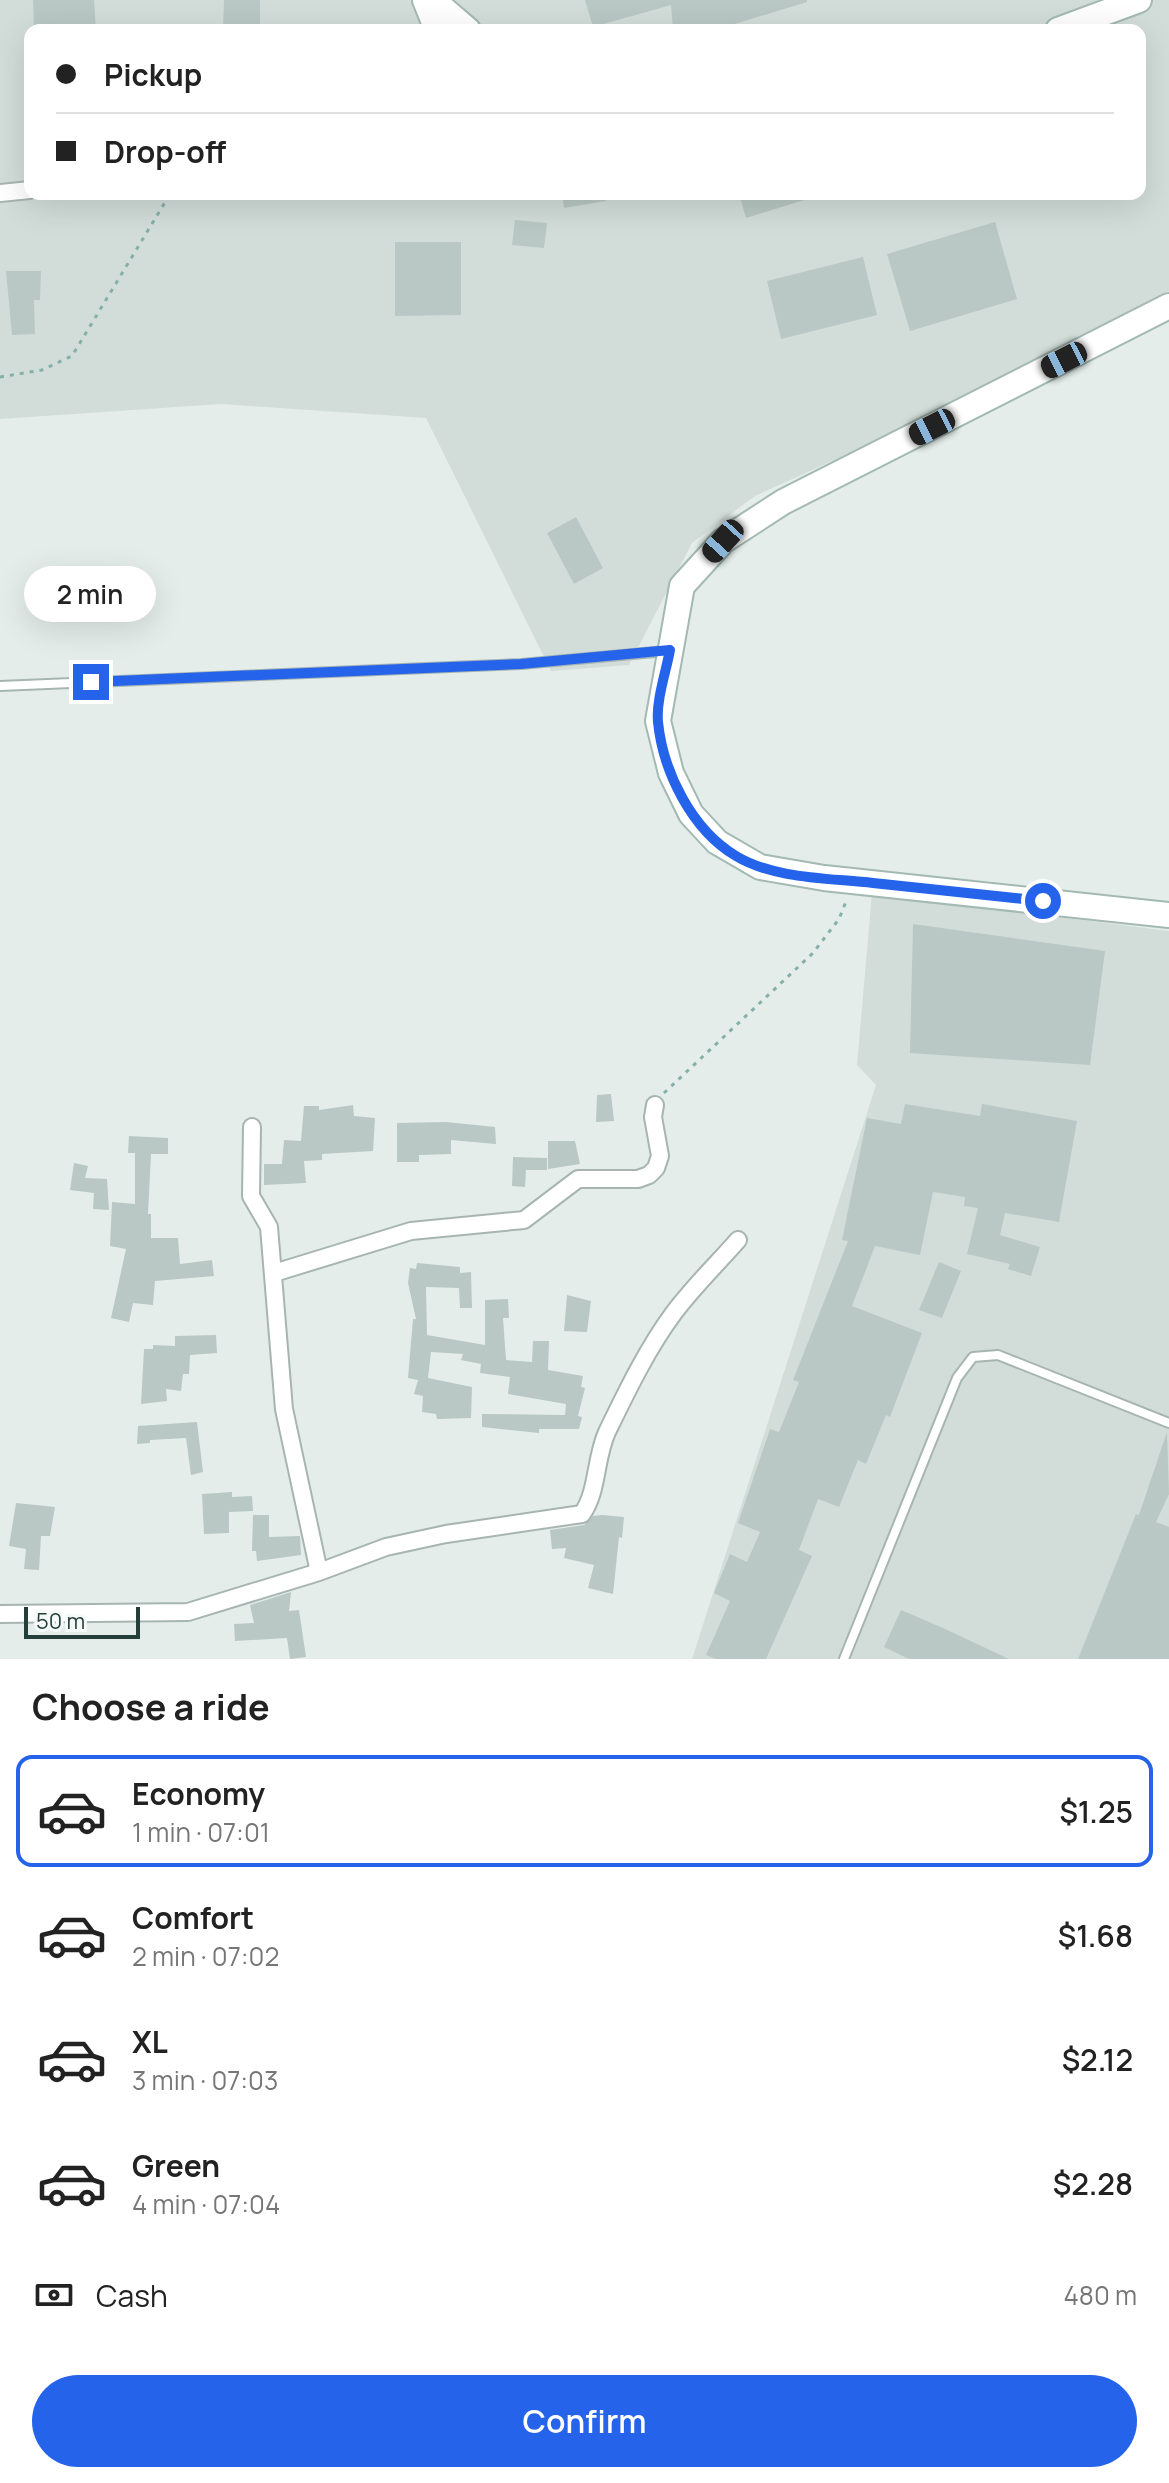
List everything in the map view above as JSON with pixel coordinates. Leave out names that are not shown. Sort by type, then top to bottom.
[{"type":"main road","points":[[425,0],[435,24]]},
{"type":"main road","points":[[433,0],[461,24]]},
{"type":"main road","points":[[1070,24],[1109,5],[1139,0]]},
{"type":"main road","points":[[1169,306],[783,502],[723,541],[682,586],[658,721],[671,773],[691,814],[717,842],[760,867],[854,881],[1169,915]]},
{"type":"street","points":[[0,193],[24,191]]},
{"type":"street","points":[[274,1273],[411,1231],[524,1220],[578,1179],[638,1179],[649,1175],[656,1168],[660,1156],[653,1117],[655,1105]]},
{"type":"street","points":[[252,1127],[251,1196],[269,1227],[284,1409],[319,1572]]},
{"type":"street","points":[[0,1614],[188,1612],[319,1572],[386,1547],[446,1534],[582,1514],[589,1504],[595,1467],[606,1435],[655,1343],[673,1314],[738,1240]]},
{"type":"lane","points":[[0,686],[521,664],[670,650]]},
{"type":"lane","points":[[844,1659],[957,1378],[973,1357],[998,1355],[1169,1423]]},
{"type":"path","points":[[0,377],[42,370],[72,356],[166,200]]},
{"type":"path","points":[[655,1105],[813,953],[839,919],[854,881]]},
{"type":"shaded area","points":[[0,0],[1169,0],[1169,291],[843,456],[755,496],[692,543],[629,665],[551,671],[426,418],[221,404],[0,419]]},
{"type":"shaded area","points":[[872,893],[1169,931],[1169,1659],[692,1659],[876,1085],[857,1065]]},
{"type":"building","points":[[33,0],[94,0],[96,24],[34,24]]},
{"type":"building","points":[[224,0],[260,0],[260,24],[223,24]]},
{"type":"building","points":[[585,0],[807,0],[735,24],[673,24],[671,5],[604,24],[592,24]]},
{"type":"building","points":[[563,200],[606,200],[606,201],[564,208]]},
{"type":"building","points":[[741,200],[804,200],[746,218]]},
{"type":"building","points":[[515,220],[547,223],[544,248],[512,245]]},
{"type":"building","points":[[995,222],[1017,299],[910,331],[887,254]]},
{"type":"building","points":[[395,242],[461,242],[461,315],[395,316]]},
{"type":"building","points":[[863,257],[877,315],[781,339],[767,281]]},
{"type":"building","points":[[6,271],[41,271],[40,300],[34,300],[35,334],[12,335]]},
{"type":"building","points":[[576,517],[603,568],[574,584],[547,533]]},
{"type":"building","points":[[913,924],[1105,951],[1090,1065],[910,1053]]},
{"type":"building","points":[[611,1094],[614,1121],[596,1122],[597,1095]]},
{"type":"building","points":[[905,1104],[980,1116],[982,1104],[1077,1121],[1059,1222],[1005,1213],[1000,1235],[1040,1247],[1031,1276],[1008,1269],[1010,1264],[967,1254],[978,1208],[964,1206],[965,1197],[933,1192],[920,1255],[875,1246],[852,1306],[922,1333],[890,1417],[886,1415],[866,1464],[858,1460],[839,1507],[818,1499],[799,1550],[812,1556],[766,1659],[716,1659],[706,1655],[730,1601],[714,1593],[730,1554],[747,1562],[760,1532],[738,1523],[770,1429],[779,1432],[799,1382],[793,1380],[848,1241],[842,1240],[867,1118],[901,1124]]},
{"type":"building","points":[[353,1105],[354,1116],[375,1118],[373,1151],[322,1154],[322,1160],[304,1161],[306,1183],[264,1185],[264,1164],[282,1164],[284,1140],[301,1141],[304,1106],[319,1106],[319,1110]]},
{"type":"building","points":[[446,1122],[495,1127],[496,1144],[451,1140],[451,1154],[419,1155],[419,1162],[397,1162],[397,1123]]},
{"type":"building","points":[[129,1136],[168,1138],[168,1154],[151,1154],[148,1214],[151,1214],[151,1238],[178,1238],[180,1264],[212,1260],[214,1276],[155,1281],[153,1305],[133,1303],[129,1322],[111,1318],[126,1249],[110,1246],[112,1202],[135,1204],[135,1153],[128,1153]]},
{"type":"building","points":[[548,1141],[575,1141],[580,1164],[548,1169]]},
{"type":"building","points":[[513,1157],[547,1158],[547,1170],[526,1170],[525,1187],[512,1186]]},
{"type":"building","points":[[74,1163],[88,1166],[85,1178],[107,1179],[109,1210],[93,1209],[94,1193],[70,1190]]},
{"type":"building","points":[[939,1262],[961,1271],[942,1318],[919,1310]]},
{"type":"building","points":[[417,1263],[460,1267],[460,1273],[471,1272],[472,1308],[460,1308],[459,1288],[426,1287],[427,1335],[485,1345],[485,1300],[508,1299],[509,1318],[503,1318],[506,1360],[532,1362],[533,1341],[549,1341],[548,1370],[583,1376],[581,1387],[585,1388],[578,1416],[582,1417],[579,1429],[539,1429],[539,1433],[482,1427],[482,1414],[565,1415],[566,1404],[508,1394],[510,1377],[480,1373],[481,1364],[461,1360],[463,1354],[431,1352],[428,1378],[472,1387],[471,1418],[437,1419],[436,1414],[422,1412],[423,1396],[414,1394],[418,1380],[408,1378],[413,1319],[416,1319],[408,1283],[410,1268],[416,1269]]},
{"type":"building","points":[[567,1295],[591,1301],[587,1332],[564,1331]]},
{"type":"building","points":[[216,1335],[217,1353],[190,1355],[189,1374],[183,1374],[181,1391],[166,1389],[167,1401],[141,1404],[144,1349],[153,1349],[153,1345],[175,1346],[175,1336]]},
{"type":"building","points":[[197,1422],[203,1472],[191,1475],[186,1438],[137,1444],[138,1426]]},
{"type":"building","points":[[1167,1432],[1169,1494],[1156,1522],[1169,1527],[1169,1659],[1078,1659],[1136,1514],[1139,1515]]},
{"type":"building","points":[[232,1492],[232,1497],[252,1496],[253,1511],[229,1512],[229,1533],[204,1534],[202,1494]]},
{"type":"building","points":[[16,1503],[55,1507],[50,1536],[41,1536],[39,1570],[24,1569],[26,1549],[9,1546]]},
{"type":"building","points":[[253,1515],[269,1515],[269,1537],[300,1536],[301,1555],[257,1561],[256,1551],[252,1551]]},
{"type":"building","points":[[593,1516],[624,1517],[613,1594],[588,1588],[594,1565],[564,1558],[566,1548],[552,1549],[550,1530],[584,1525]]},
{"type":"building","points":[[291,1592],[289,1611],[299,1610],[306,1657],[290,1659],[287,1638],[235,1641],[234,1624],[254,1623],[250,1605]]},
{"type":"building","points":[[901,1610],[1009,1659],[909,1659],[884,1647]]},
{"type":"route","points":[[91,682],[521,664],[670,650],[658,721],[671,773],[691,814],[717,842],[736,856],[760,867],[824,878],[1043,901]]}]
